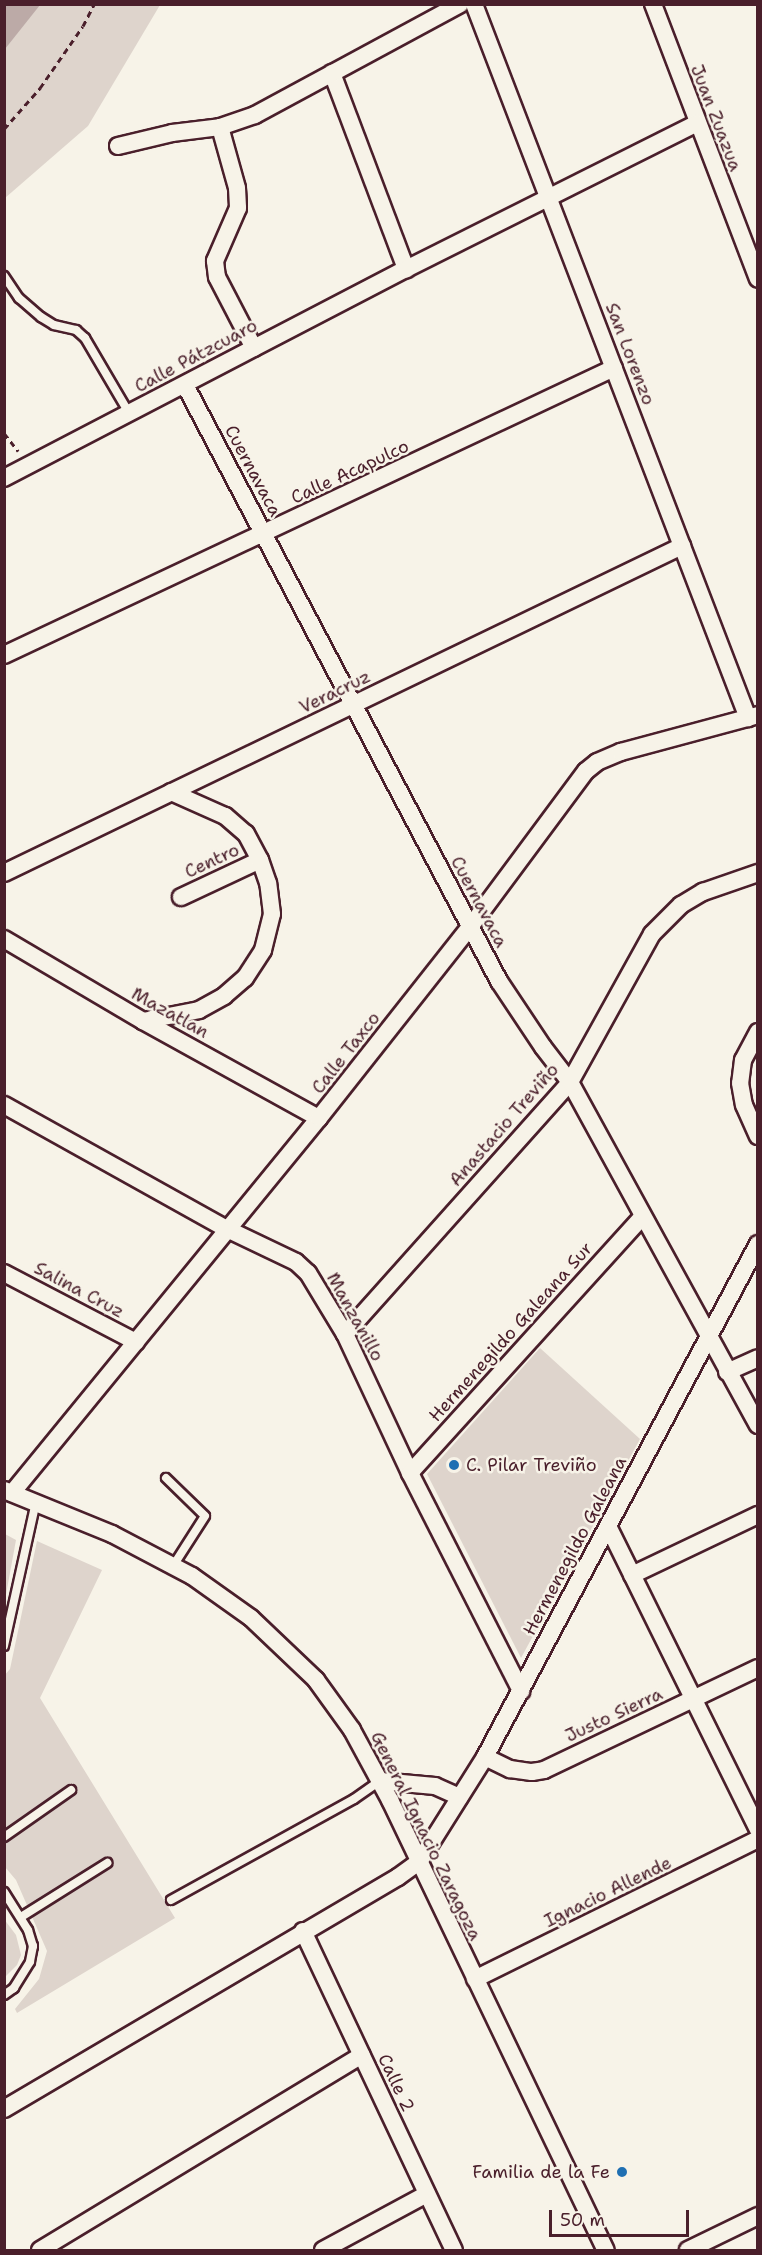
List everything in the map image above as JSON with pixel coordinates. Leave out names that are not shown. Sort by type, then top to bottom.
[{"type":"street","points":[[118,146],[172,133],[220,127],[255,115],[460,4]]},
{"type":"street","name":"San Lorenzo","points":[[474,4],[682,546],[753,716]]},
{"type":"street","name":"Juan Zuazua","points":[[655,5],[697,123],[758,279]]},
{"type":"street","points":[[332,73],[405,269]]},
{"type":"street","name":"Calle Pátzcuaro","points":[[4,478],[405,269],[697,123]]},
{"type":"street","points":[[220,127],[237,188],[238,208],[215,261],[217,277],[254,348]]},
{"type":"street","name":"Calle Acapulco","points":[[4,656],[614,368]]},
{"type":"street","name":"Cuernavaca","points":[[185,385],[470,927],[516,1009],[570,1082],[708,1338],[758,1425]]},
{"type":"street","name":"Veracruz","points":[[4,873],[682,546]]},
{"type":"street","name":"Calle Taxco","points":[[8,1491],[136,1342],[319,1118],[470,927],[591,766],[621,753],[753,716]]},
{"type":"street","points":[[143,1021],[199,1010],[224,996],[246,978],[263,950],[272,914],[268,884],[260,860],[246,834],[225,816],[171,792]]},
{"type":"street","name":"Centro","points":[[181,897],[260,860]]},
{"type":"street","name":"Anastacio Treviño","points":[[345,1334],[570,1082],[652,934],[681,905],[696,896],[719,884],[758,873]]},
{"type":"street","name":"Mazatlan","points":[[4,939],[143,1021],[319,1118]]},
{"type":"street","points":[[758,1032],[743,1060],[740,1083],[744,1105],[758,1136]]},
{"type":"street","name":"Manzanillo","points":[[4,1105],[227,1229],[296,1262],[308,1273],[345,1334],[410,1473],[521,1691]]},
{"type":"street","name":"Hermenegildo Galeana Sur","points":[[410,1473],[642,1217]]},
{"type":"street","name":"Hermenegildo Galeana","points":[[418,1862],[485,1757],[758,1244]]},
{"type":"street","name":"Salina Cruz","points":[[4,1273],[136,1342]]},
{"type":"street","points":[[727,1372],[758,1358]]},
{"type":"street","name":"General Ignacio Zaragoza","points":[[8,1491],[112,1534],[214,1590],[251,1618],[316,1680],[352,1730],[381,1781],[606,2250]]},
{"type":"street","points":[[632,1575],[758,1515]]},
{"type":"street","points":[[608,1526],[758,1830]]},
{"type":"street","name":"Justo Sierra","points":[[485,1757],[510,1769],[532,1772],[544,1770],[758,1668]]},
{"type":"street","points":[[381,1781],[435,1786],[460,1797]]},
{"type":"street","name":"Ignacio Allende","points":[[475,1979],[758,1839]]},
{"type":"street","points":[[4,2109],[398,1877],[418,1862]]},
{"type":"street","name":"Calle 2","points":[[303,1931],[454,2250]]},
{"type":"street","points":[[40,2250],[362,2055]]},
{"type":"street","points":[[323,2250],[427,2194]]},
{"type":"street","points":[[688,2250],[758,2216]]},
{"type":"lane","points":[[4,276],[19,298],[41,316],[54,325],[76,330],[85,338],[129,414]]},
{"type":"lane","points":[[166,1478],[205,1516],[173,1566]]},
{"type":"lane","points":[[4,1646],[36,1502]]},
{"type":"lane","points":[[171,1900],[354,1799],[381,1781]]},
{"type":"lane","points":[[4,1837],[71,1790]]},
{"type":"lane","points":[[21,1917],[107,1863]]},
{"type":"lane","points":[[4,1892],[21,1917],[33,1946],[14,1988],[4,1995]]},
{"type":"path","points":[[4,129],[40,88],[83,26],[94,4]]},
{"type":"path","points":[[4,433],[29,465]]},
{"type":"shaded area","points":[[4,5],[40,5],[5,49]]},
{"type":"shaded area","points":[[5,5],[160,5],[88,126],[5,198]]},
{"type":"shaded area","points":[[540,1348],[640,1439],[521,1658],[427,1474]]},
{"type":"shaded area","points":[[5,1534],[16,1540],[5,1600]]},
{"type":"shaded area","points":[[37,1541],[102,1570],[40,1698],[175,1918],[17,2013],[15,2009],[39,1979],[47,1951],[16,1880],[5,1867],[4,1676],[10,1669]]},
{"type":"shaded area","points":[[4,1919],[16,1935],[21,1955],[17,1965],[5,1977]]},
{"type":"place","name":"C. Pilar Treviño","points":[[454,1465]]},
{"type":"place","name":"Familia de la Fe","points":[[622,2172]]}]
